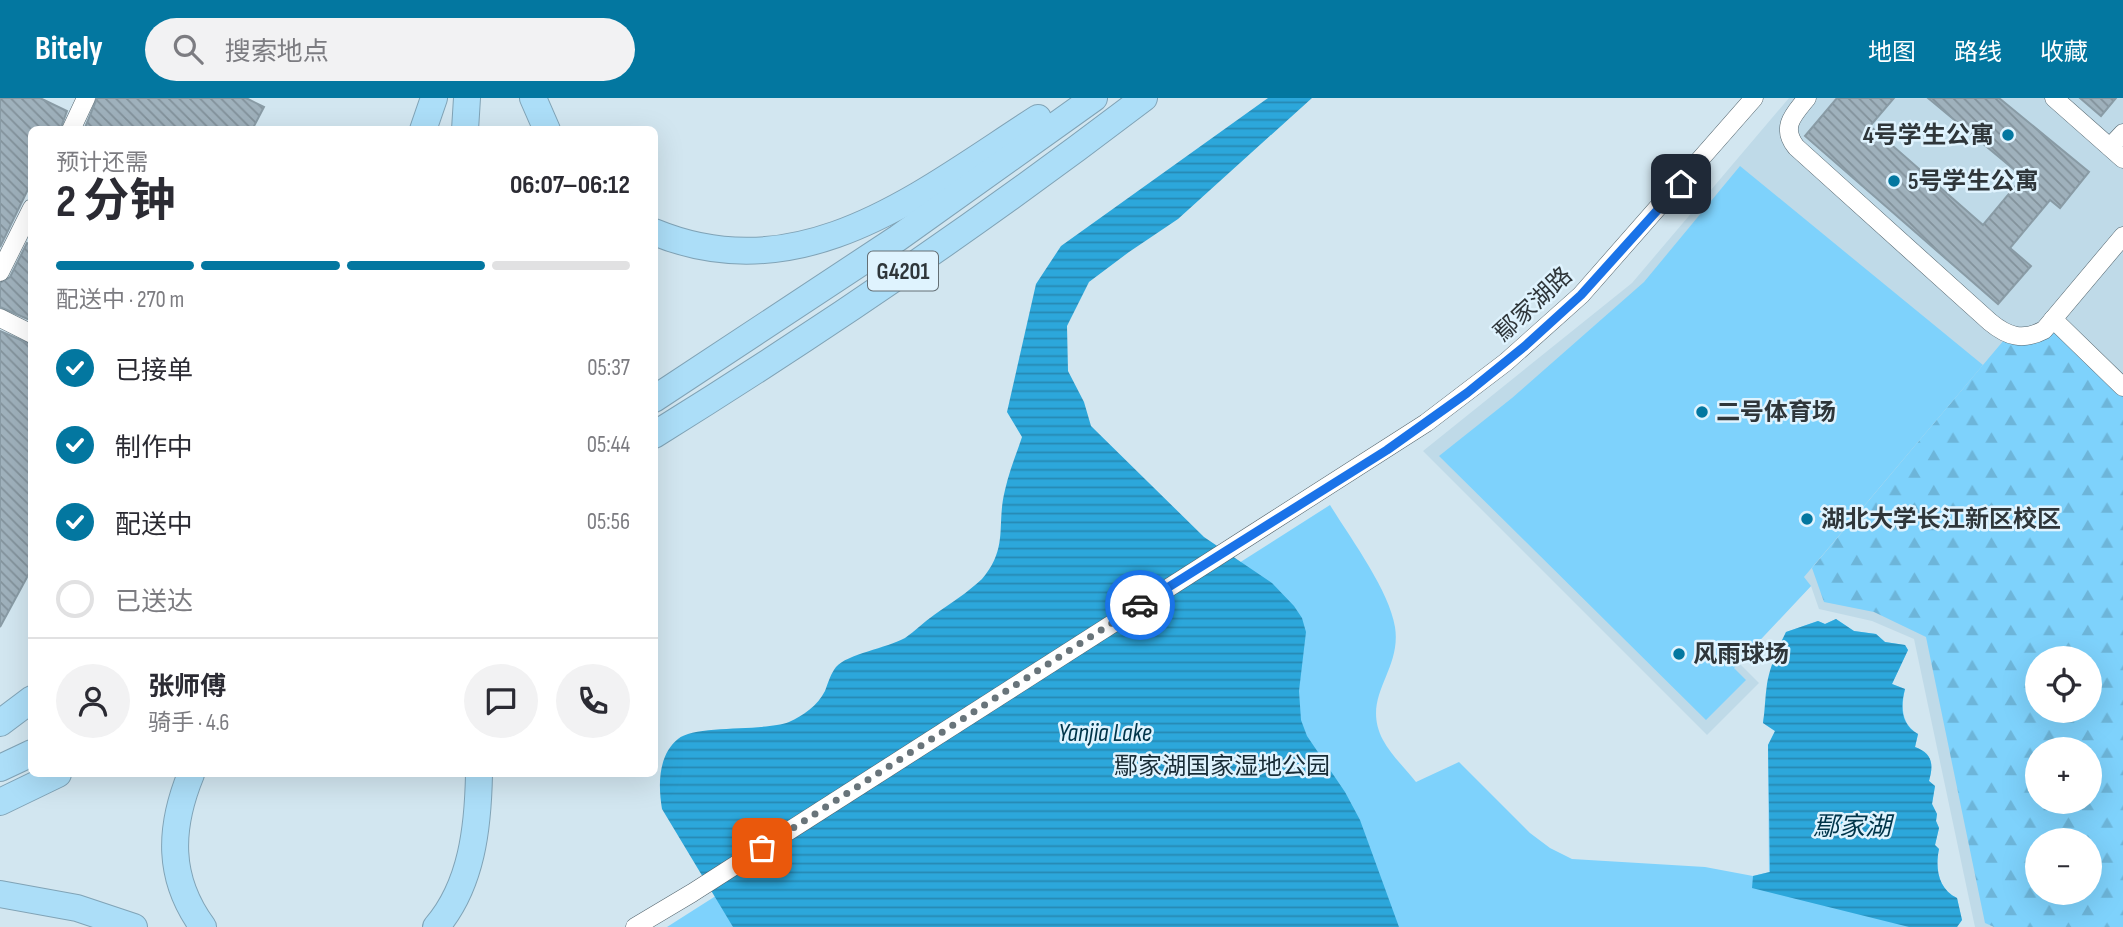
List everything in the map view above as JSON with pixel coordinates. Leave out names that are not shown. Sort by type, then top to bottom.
[{"type":"highway","points":[[424,126],[434,98]]},
{"type":"highway","points":[[465,126],[467,98]]},
{"type":"highway","points":[[480,126],[482,98]]},
{"type":"highway","points":[[533,98],[545,126]]},
{"type":"highway","points":[[658,233],[702,246],[749,251],[775,251],[830,238],[855,229],[898,207],[1069,98]]},
{"type":"highway","name":"G4201","points":[[658,396],[898,239],[1094,98]]},
{"type":"highway","name":"G4201","points":[[658,434],[926,255],[1144,98]]},
{"type":"highway","points":[[0,723],[28,702]]},
{"type":"highway","points":[[0,768],[28,755]]},
{"type":"highway","points":[[0,802],[52,777]]},
{"type":"highway","points":[[190,777],[177,821],[176,867],[187,901],[203,927]]},
{"type":"highway","points":[[455,927],[472,901],[484,865],[486,808],[480,777]]},
{"type":"highway","points":[[436,927],[458,895],[493,777]]},
{"type":"highway","points":[[0,894],[77,908],[134,927]]},
{"type":"street","points":[[73,126],[86,98]]},
{"type":"street","name":"鄢家湖路","points":[[635,927],[1426,423],[1506,362],[1581,295],[1754,98]]},
{"type":"street","points":[[1807,98],[1787,126],[1788,135],[1796,147],[1998,329],[2021,337],[2033,336],[2044,330],[2123,236]]},
{"type":"street","points":[[2054,98],[2117,153],[2123,133]]},
{"type":"street","points":[[0,272],[28,216]]},
{"type":"street","points":[[0,318],[28,332]]},
{"type":"street","points":[[2053,319],[2123,387]]},
{"type":"shaded area","name":"湖北大学长江新区校区","points":[[1789,98],[2123,98],[2123,927],[1975,927],[1914,639],[1872,621],[1819,609],[1811,586],[1738,662],[1759,683],[1707,735],[1423,451],[1632,283]]},
{"type":"green space","points":[[1740,166],[1983,365],[1804,577],[1811,586],[1734,668],[1746,680],[1706,720],[1439,456],[1512,398],[1644,282]]},
{"type":"green space","points":[[2059,325],[2123,387],[2123,927],[1994,927],[1985,923],[1926,637],[1874,612],[1824,602],[1812,568],[2004,340],[2028,344],[2046,337]]},
{"type":"green space","name":"鄢家湖国家湿地公园","points":[[1330,505],[1377,581],[1395,627],[1393,657],[1376,710],[1377,724],[1386,746],[1416,782],[1459,762],[1530,833],[1550,848],[1572,859],[1705,867],[1753,876],[1769,872],[1768,745],[1775,731],[1763,723],[1767,686],[1786,632],[1818,621],[1825,624],[1836,619],[1854,631],[1876,634],[1885,642],[1905,645],[1908,650],[1892,684],[1905,689],[1905,720],[1918,734],[1915,747],[1925,752],[1930,760],[1929,781],[1935,786],[1932,804],[1939,828],[1935,845],[1939,849],[1939,877],[1946,889],[1957,898],[1962,920],[1957,927],[667,927]]},
{"type":"water","name":"Yanjia Lake","points":[[1268,98],[1312,98],[1178,219],[1089,282],[1067,326],[1068,371],[1084,402],[1091,426],[1204,537],[1272,583],[1302,618],[1306,632],[1299,691],[1301,720],[1307,736],[1345,792],[1360,820],[1399,927],[733,927],[662,809],[661,771],[666,753],[678,739],[687,734],[763,727],[794,720],[818,701],[834,669],[841,662],[905,638],[982,579],[996,557],[1005,490],[1022,437],[1007,412],[1036,284],[1061,246]]},
{"type":"water","name":"鄢家湖","points":[[1836,619],[1854,631],[1876,634],[1885,642],[1905,645],[1908,650],[1892,684],[1905,689],[1902,709],[1905,721],[1918,734],[1915,747],[1925,752],[1930,760],[1929,781],[1935,786],[1932,804],[1939,828],[1935,845],[1939,849],[1939,877],[1946,889],[1957,898],[1962,920],[1957,927],[1909,927],[1752,888],[1753,876],[1770,872],[1768,745],[1775,731],[1763,723],[1770,671],[1786,632],[1818,621],[1825,624]]},
{"type":"building","points":[[0,98],[40,98],[67,111],[61,126],[28,126],[28,189],[0,247]]},
{"type":"building","points":[[97,98],[246,98],[264,107],[254,126],[86,126]]},
{"type":"building","points":[[1837,98],[1894,98],[1870,126],[1983,225],[2023,177],[1928,98],[1999,98],[2089,172],[2060,208],[2050,200],[2010,248],[2031,266],[1998,304],[1805,136]]},
{"type":"building","points":[[2080,98],[2116,98],[2101,116]]},
{"type":"building","points":[[27,243],[28,319],[0,307],[0,283],[10,277]]},
{"type":"building","points":[[0,331],[28,343],[28,575],[0,627]]},
{"type":"way so far","points":[[762,848],[1140,605]]},
{"type":"place","name":"4号学生公寓","points":[[2008,135]]},
{"type":"place","name":"5号学生公寓","points":[[1894,181]]},
{"type":"place","name":"二号体育场","points":[[1702,412]]},
{"type":"place","name":"湖北大学长江新区校区","points":[[1807,519]]},
{"type":"place","name":"风雨球场","points":[[1679,654]]},
{"type":"route","points":[[1140,605],[1387,450],[1467,393],[1525,346],[1581,295],[1681,184]]}]
